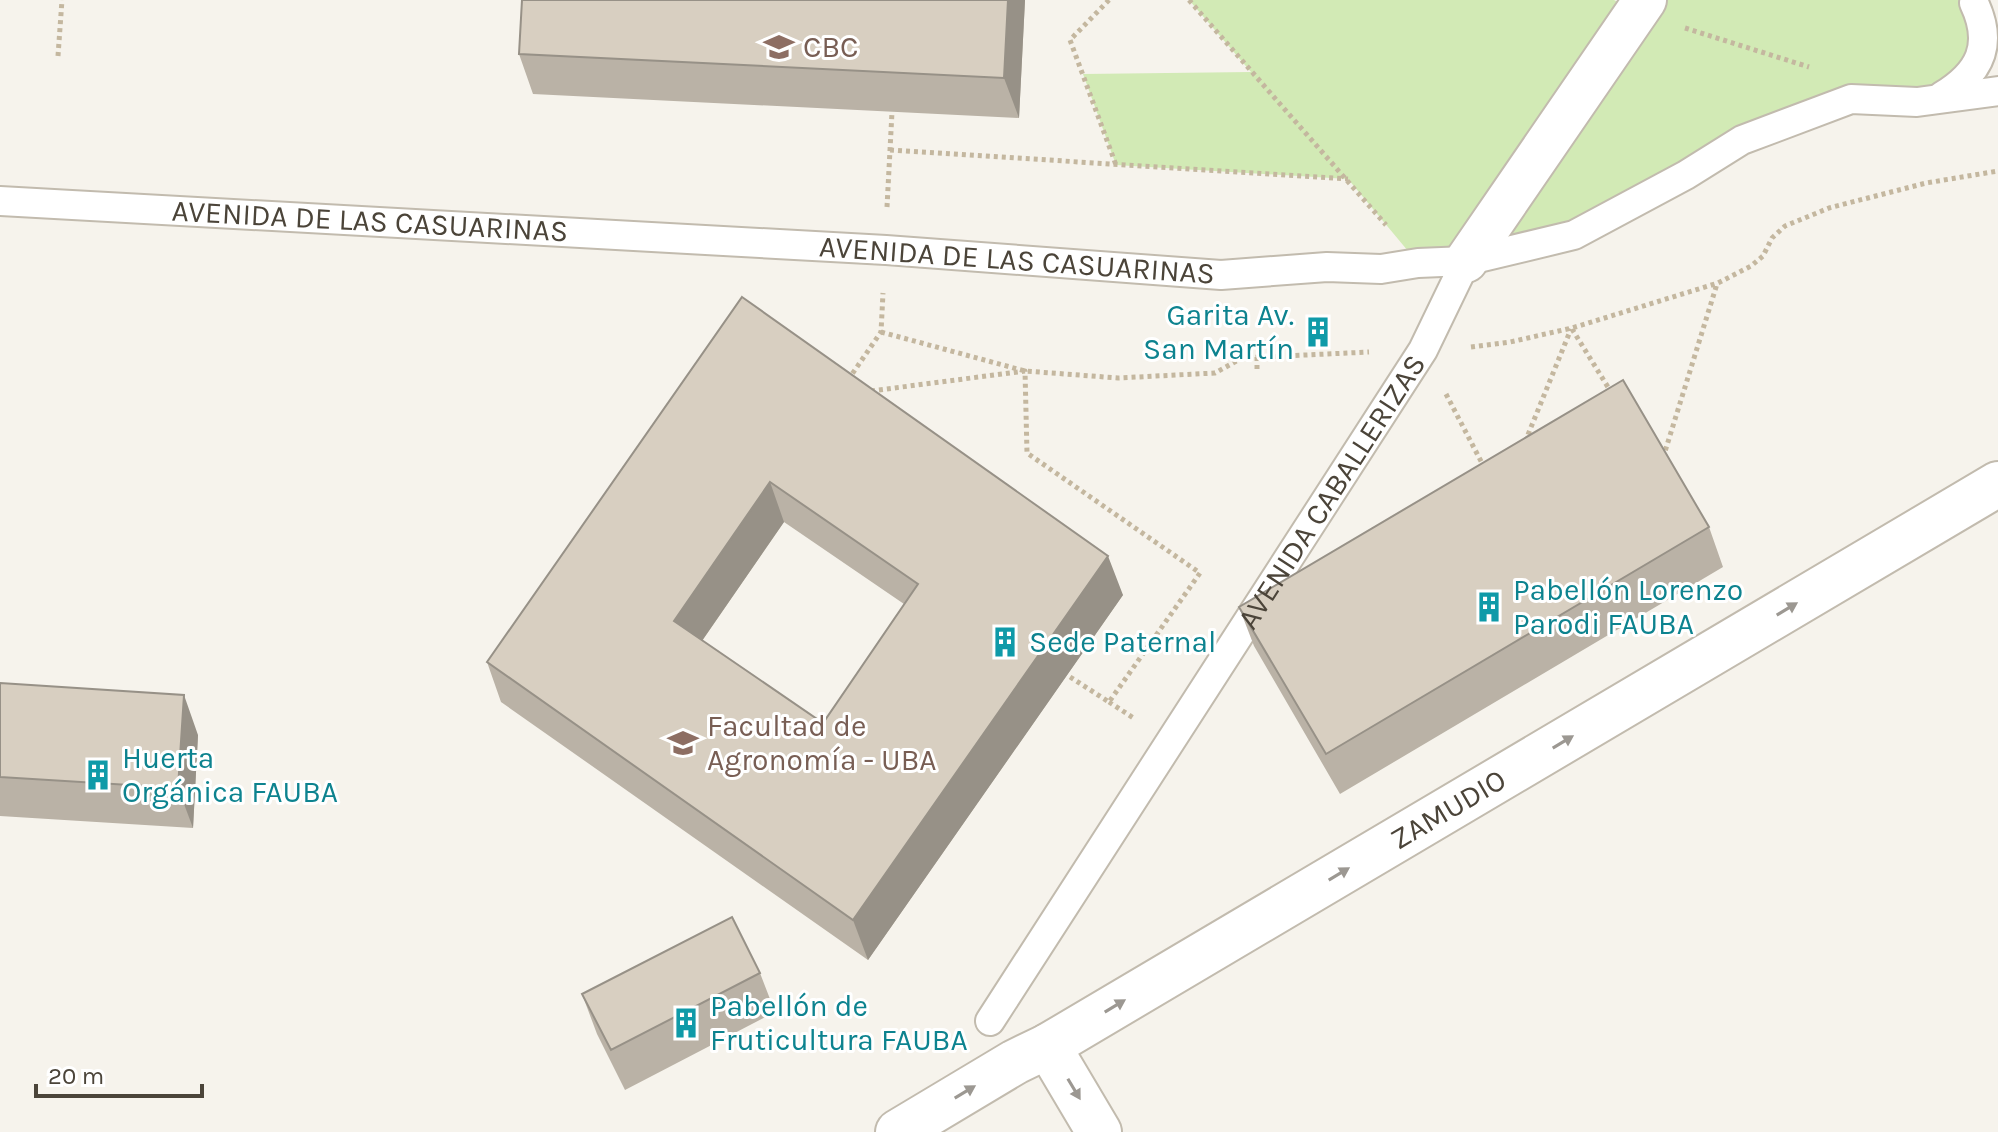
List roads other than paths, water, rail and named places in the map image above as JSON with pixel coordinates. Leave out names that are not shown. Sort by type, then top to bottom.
[{"type":"street","name":"AVENIDA CABALLERIZAS","points":[[1466,261],[1641,6]]},
{"type":"street","name":"ZAMUDIO","points":[[898,1132],[1998,484]]},
{"type":"street","points":[[1048,1046],[1099,1132]]},
{"type":"lane","points":[[1973,2],[1998,28]]},
{"type":"lane","points":[[1941,97],[1963,84],[1974,71],[1981,53],[1984,36],[1973,2]]},
{"type":"lane","name":"AVENIDA DE LAS CASUARINAS","points":[[0,201],[886,250],[1221,275],[1327,267],[1381,269],[1418,263],[1466,261],[1574,235],[1686,175],[1742,140],[1851,99],[1917,102],[1998,91]]},
{"type":"lane","name":"AVENIDA CABALLERIZAS","points":[[990,1021],[1423,350],[1466,261]]},
{"type":"place","name":"CBC","points":[[779,47]]},
{"type":"place","name":"Garita Av. San Martín","points":[[1318,332]]},
{"type":"place","name":"Pabellón Lorenzo Parodi FAUBA","points":[[1489,607]]},
{"type":"place","name":"Sede Paternal","points":[[1005,642]]},
{"type":"place","name":"Facultad de Agronomía - UBA","points":[[683,743]]},
{"type":"place","name":"Huerta Orgánica FAUBA","points":[[98,775]]},
{"type":"place","name":"Pabellón de Fruticultura FAUBA","points":[[686,1023]]}]
